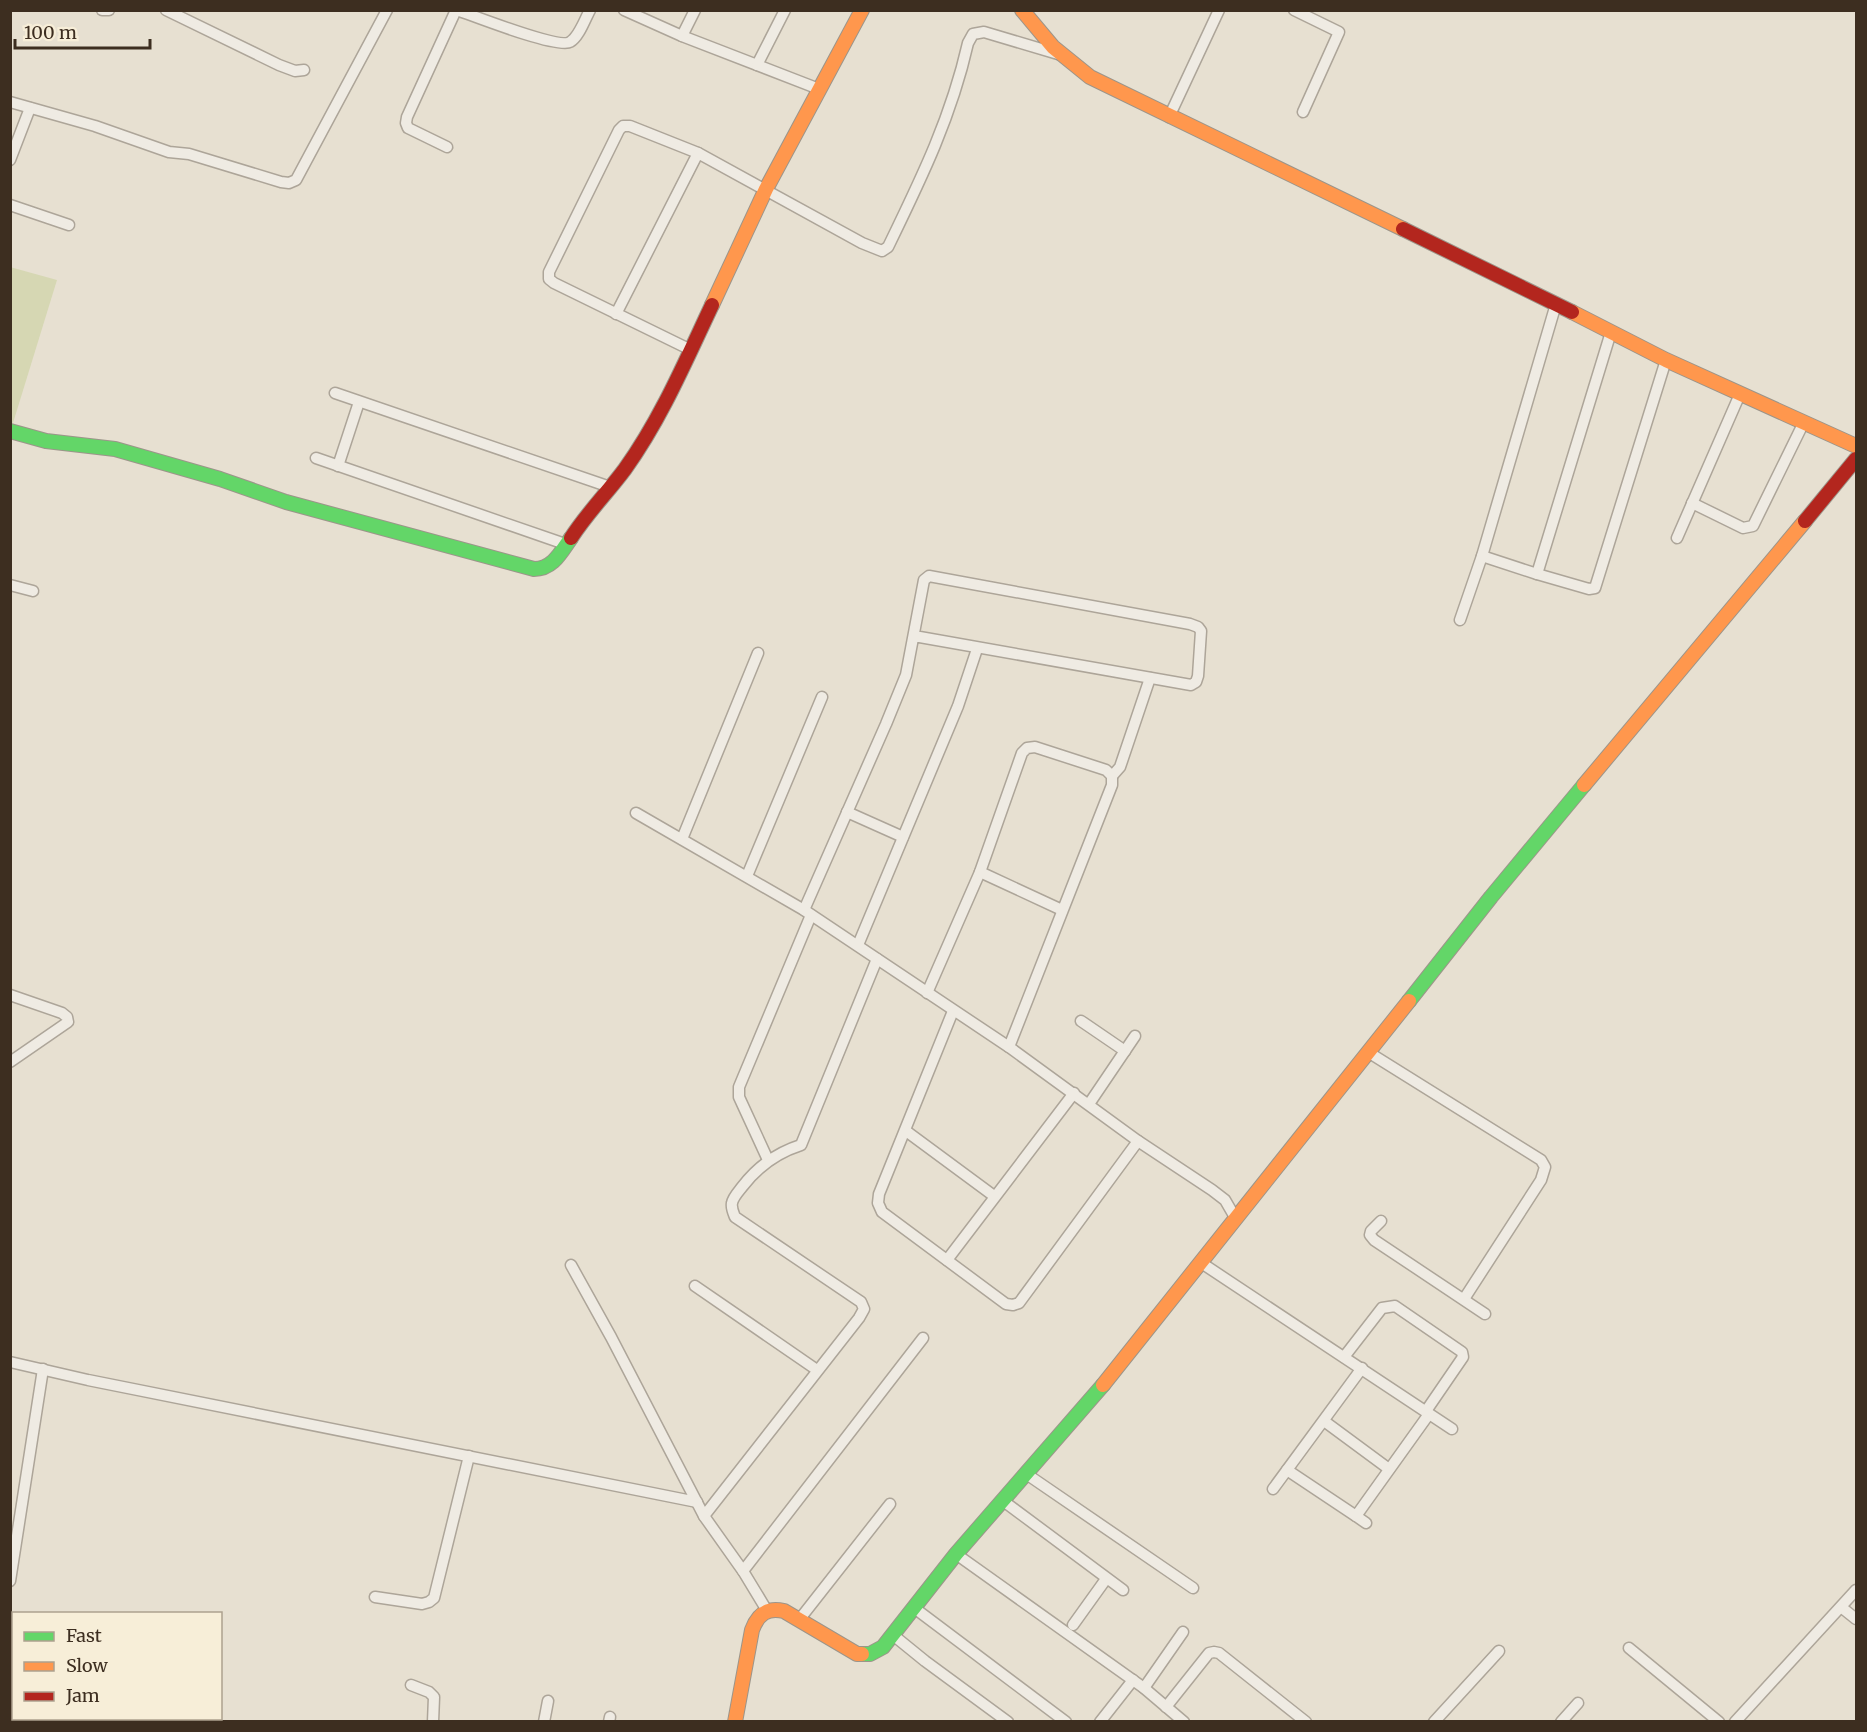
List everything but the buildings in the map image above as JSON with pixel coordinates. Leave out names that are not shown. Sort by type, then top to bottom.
[{"type":"street","points":[[102,10],[109,10]]},
{"type":"street","points":[[166,10],[279,65],[295,71],[304,70]]},
{"type":"street","points":[[10,102],[95,126],[169,152],[189,154],[290,183],[296,180],[387,10]]},
{"type":"street","points":[[447,147],[408,128],[406,117],[457,10],[535,37],[563,44],[574,38],[590,10]]},
{"type":"street","points":[[624,10],[682,36],[819,88]]},
{"type":"street","points":[[682,36],[695,10]]},
{"type":"street","points":[[757,65],[784,10]]},
{"type":"street","points":[[10,431],[46,441],[115,449],[201,473],[286,502],[541,569],[555,562],[565,544],[637,452],[691,350],[766,189],[862,10]]},
{"type":"street","points":[[1022,10],[1036,30],[1058,54],[1090,77],[1666,360],[1857,446]]},
{"type":"street","points":[[1169,117],[1218,10]]},
{"type":"street","points":[[1294,10],[1339,32],[1303,112]]},
{"type":"street","points":[[691,350],[549,279],[549,272],[618,130],[623,126],[630,126],[698,153],[870,248],[885,250],[933,154],[947,116],[968,43],[973,34],[984,32],[1058,54]]},
{"type":"street","points":[[10,160],[30,108]]},
{"type":"street","points":[[616,314],[698,153]]},
{"type":"street","points":[[10,205],[69,225]]},
{"type":"street","points":[[1460,620],[1482,556],[1556,304]]},
{"type":"street","points":[[1537,574],[1611,332]]},
{"type":"street","points":[[1482,556],[1589,589],[1596,586],[1666,360]]},
{"type":"street","points":[[335,393],[610,487]]},
{"type":"street","points":[[1677,538],[1740,394]]},
{"type":"street","points":[[338,466],[359,402]]},
{"type":"street","points":[[1692,502],[1743,528],[1752,526],[1803,422]]},
{"type":"street","points":[[316,458],[565,544]]},
{"type":"street","points":[[735,1722],[752,1630],[756,1618],[766,1609],[784,1611],[857,1654],[870,1654],[883,1647],[956,1554],[1122,1362],[1491,897],[1857,459]]},
{"type":"street","points":[[768,1160],[739,1097],[739,1087],[847,812],[906,675],[924,579],[929,576],[1190,624],[1201,631],[1198,676],[1196,682],[1191,685],[977,649],[914,636]]},
{"type":"street","points":[[10,585],[33,591]]},
{"type":"street","points":[[858,945],[958,706],[977,649]]},
{"type":"street","points":[[682,839],[758,653]]},
{"type":"street","points":[[1009,1047],[1112,785],[1112,776],[1120,767],[1150,678]]},
{"type":"street","points":[[747,876],[822,698]]},
{"type":"street","points":[[927,993],[980,872],[1022,753],[1027,748],[1035,747],[1106,770],[1112,776]]},
{"type":"street","points":[[847,812],[903,837]]},
{"type":"street","points":[[636,813],[807,913],[1009,1047],[1138,1141],[1225,1200],[1236,1219]]},
{"type":"street","points":[[980,872],[1062,910]]},
{"type":"street","points":[[704,1515],[859,1318],[864,1308],[861,1302],[854,1297],[735,1217],[732,1200],[750,1176],[768,1160],[801,1145],[877,959]]},
{"type":"street","points":[[10,995],[62,1013],[67,1017],[68,1022],[10,1062]]},
{"type":"street","points":[[953,1011],[879,1194],[878,1203],[882,1212],[1006,1304],[1018,1303],[1138,1141]]},
{"type":"street","points":[[1081,1021],[1125,1051]]},
{"type":"street","points":[[1089,1104],[1135,1036]]},
{"type":"street","points":[[1368,1052],[1541,1160],[1545,1167],[1541,1180],[1464,1299]]},
{"type":"street","points":[[947,1260],[1074,1094]]},
{"type":"street","points":[[906,1131],[994,1196]]},
{"type":"street","points":[[1381,1221],[1371,1231],[1374,1240],[1485,1314]]},
{"type":"street","points":[[1200,1262],[1452,1429]]},
{"type":"street","points":[[571,1265],[704,1515],[766,1609]]},
{"type":"street","points":[[695,1286],[817,1370]]},
{"type":"street","points":[[1344,1357],[1382,1308],[1395,1306],[1462,1352],[1463,1357],[1356,1516]]},
{"type":"street","points":[[743,1571],[923,1338]]},
{"type":"street","points":[[10,1362],[88,1380],[697,1502]]},
{"type":"street","points":[[1273,1489],[1362,1368]]},
{"type":"street","points":[[10,1581],[43,1369]]},
{"type":"street","points":[[1324,1420],[1389,1469]]},
{"type":"street","points":[[375,1598],[423,1604],[434,1598],[469,1456]]},
{"type":"street","points":[[1287,1470],[1366,1523]]},
{"type":"street","points":[[1025,1473],[1193,1588]]},
{"type":"street","points":[[1002,1500],[1123,1590]]},
{"type":"street","points":[[799,1620],[890,1504]]},
{"type":"street","points":[[956,1554],[1144,1688],[1184,1722]]},
{"type":"street","points":[[1073,1624],[1106,1579]]},
{"type":"street","points":[[1735,1722],[1857,1590]]},
{"type":"street","points":[[913,1607],[1066,1722]]},
{"type":"street","points":[[1841,1607],[1857,1619]]},
{"type":"street","points":[[1144,1688],[1183,1632]]},
{"type":"street","points":[[893,1635],[1008,1722]]},
{"type":"street","points":[[1629,1648],[1719,1722]]},
{"type":"street","points":[[1434,1722],[1499,1651]]},
{"type":"street","points":[[1166,1707],[1209,1653],[1214,1652],[1219,1653],[1306,1722]]},
{"type":"street","points":[[1100,1722],[1133,1680]]},
{"type":"street","points":[[411,1685],[429,1692],[434,1697],[434,1722]]},
{"type":"street","points":[[544,1722],[548,1701]]},
{"type":"street","points":[[1561,1722],[1578,1703]]},
{"type":"green space","points":[[10,267],[57,280],[13,423],[10,422]]},
{"type":"traffic: fast","points":[[10,431],[46,441],[115,449],[220,479],[286,502],[534,569],[551,563],[571,538]]},
{"type":"traffic: fast","points":[[1409,1001],[1584,785]]},
{"type":"traffic: fast","points":[[862,1654],[870,1654],[883,1647],[956,1554],[1103,1385]]},
{"type":"traffic: slow","points":[[712,305],[766,189],[862,10]]},
{"type":"traffic: slow","points":[[1022,10],[1053,47],[1090,77],[1403,229]]},
{"type":"traffic: slow","points":[[1572,312],[1666,360],[1856,446]]},
{"type":"traffic: slow","points":[[1584,785],[1805,521]]},
{"type":"traffic: slow","points":[[1103,1385],[1409,1001]]},
{"type":"traffic: slow","points":[[735,1722],[752,1630],[764,1613],[773,1610],[784,1611],[857,1654],[862,1654]]},
{"type":"traffic: jam","points":[[1403,229],[1572,312]]},
{"type":"traffic: jam","points":[[571,538],[638,450],[672,389],[712,305]]},
{"type":"traffic: jam","points":[[1805,521],[1856,459]]}]
